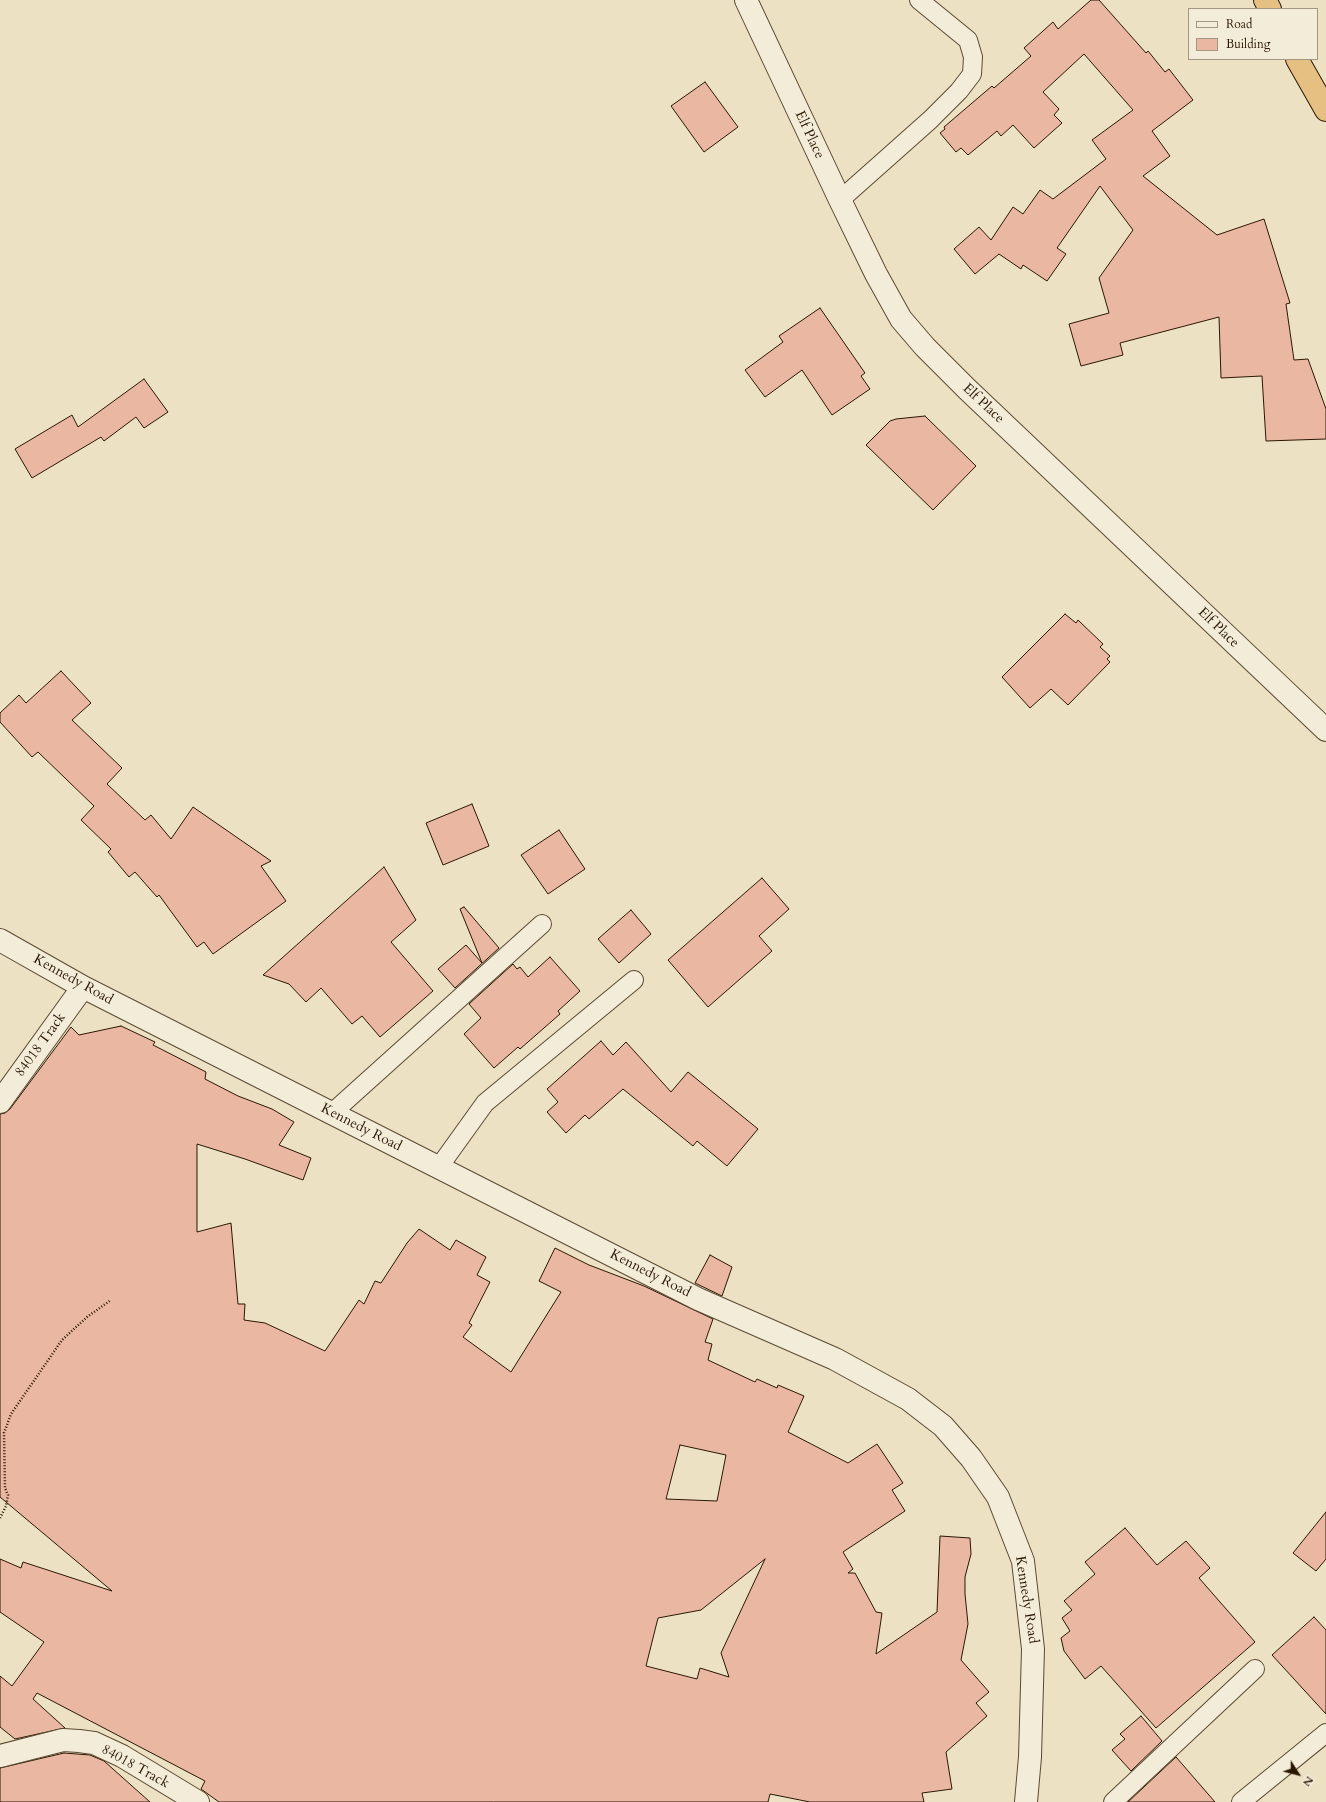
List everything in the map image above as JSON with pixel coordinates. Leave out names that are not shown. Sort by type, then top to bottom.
[{"type":"highway","points":[[1299,60],[1326,110]]},
{"type":"street","name":"Elf Place","points":[[746,0],[840,200],[876,274],[901,319],[925,348],[967,389],[1326,730]]},
{"type":"street","name":"Kennedy Road","points":[[0,940],[83,987],[698,1299],[835,1359],[908,1399],[943,1426],[971,1458],[998,1497],[1023,1561],[1033,1649],[1030,1757],[1026,1802]]},
{"type":"street","name":"84018 Track","points":[[0,1102],[83,987]]},
{"type":"street","name":"84018 Track","points":[[0,1756],[62,1740],[94,1743],[122,1756],[198,1802]]},
{"type":"lane","points":[[840,200],[930,120],[959,91],[972,74],[973,57],[968,40],[919,0]]},
{"type":"lane","points":[[332,1113],[542,924]]},
{"type":"lane","points":[[439,1167],[485,1103],[634,980]]},
{"type":"lane","points":[[1113,1802],[1255,1669]]},
{"type":"lane","points":[[1241,1802],[1326,1733]]},
{"type":"path","points":[[0,1518],[6,1506],[8,1495],[5,1488],[4,1433],[11,1414],[62,1340],[87,1317],[112,1300]]},
{"type":"building","points":[[1091,0],[1099,0],[1146,53],[1148,51],[1165,72],[1169,69],[1193,100],[1152,131],[1170,156],[1143,176],[1217,235],[1264,219],[1290,303],[1286,304],[1294,360],[1308,359],[1326,409],[1326,439],[1266,441],[1262,376],[1221,378],[1219,317],[1120,343],[1123,355],[1081,366],[1069,324],[1109,313],[1099,278],[1133,230],[1100,186],[1057,248],[1066,254],[1047,281],[1023,265],[1021,269],[999,254],[975,274],[954,249],[979,227],[991,240],[1013,207],[1023,214],[1040,190],[1053,199],[1106,159],[1092,140],[1133,110],[1084,54],[1043,92],[1059,109],[1054,115],[1062,123],[1034,148],[1013,125],[1001,136],[997,131],[968,155],[961,148],[956,152],[940,133],[945,129],[944,127],[992,86],[994,88],[1031,56],[1024,48],[1053,22],[1058,29]]},
{"type":"building","points":[[705,82],[738,127],[704,152],[671,106]]},
{"type":"building","points":[[820,308],[865,373],[861,376],[870,389],[832,415],[802,370],[765,397],[745,370],[783,342],[779,336]]},
{"type":"building","points":[[144,379],[168,412],[144,428],[136,417],[104,441],[101,437],[32,478],[15,449],[72,415],[78,427]]},
{"type":"building","points":[[925,416],[976,466],[933,510],[866,445],[890,421]]},
{"type":"building","points":[[1065,614],[1076,623],[1078,620],[1103,644],[1100,647],[1110,656],[1107,659],[1110,662],[1068,705],[1051,689],[1030,708],[1002,677]]},
{"type":"building","points":[[61,671],[91,703],[72,720],[122,768],[107,784],[145,820],[151,815],[171,839],[193,807],[271,861],[261,866],[286,901],[213,954],[204,942],[197,947],[159,895],[157,897],[135,872],[129,877],[108,852],[111,849],[81,820],[94,806],[38,752],[32,757],[0,722],[0,713],[19,695],[26,703]]},
{"type":"building","points":[[472,804],[489,846],[443,865],[426,823]]},
{"type":"building","points":[[559,830],[585,869],[548,894],[521,855]]},
{"type":"building","points":[[384,867],[416,920],[391,942],[433,991],[380,1037],[362,1016],[352,1024],[321,988],[306,1002],[289,984],[263,975]]},
{"type":"building","points":[[762,878],[789,909],[759,936],[772,951],[708,1007],[668,960]]},
{"type":"building","points":[[464,907],[499,948],[455,988],[438,969],[466,945],[482,963],[460,909]]},
{"type":"building","points":[[631,910],[651,934],[619,963],[598,939]]},
{"type":"building","points":[[550,957],[580,991],[558,1011],[560,1014],[520,1049],[518,1047],[494,1068],[464,1034],[481,1018],[469,1004],[513,964],[517,969],[520,967],[528,977]]},
{"type":"building","points":[[121,1026],[155,1042],[153,1045],[206,1072],[205,1079],[238,1096],[272,1109],[294,1122],[279,1145],[311,1158],[303,1180],[245,1159],[197,1144],[197,1232],[231,1223],[238,1304],[245,1304],[244,1320],[265,1323],[325,1351],[359,1300],[364,1304],[375,1281],[381,1283],[407,1243],[419,1229],[450,1250],[456,1240],[486,1257],[477,1275],[490,1282],[469,1323],[472,1325],[463,1337],[511,1372],[561,1292],[539,1281],[555,1248],[589,1265],[644,1286],[713,1319],[705,1342],[712,1344],[708,1360],[755,1382],[757,1379],[777,1388],[778,1385],[804,1396],[788,1432],[848,1463],[877,1444],[903,1483],[892,1490],[905,1511],[843,1552],[853,1569],[848,1573],[855,1573],[876,1612],[882,1613],[876,1654],[937,1612],[940,1536],[970,1538],[971,1554],[965,1577],[968,1624],[961,1660],[989,1692],[976,1703],[987,1716],[946,1752],[952,1789],[922,1793],[924,1802],[810,1802],[770,1794],[768,1802],[219,1802],[201,1789],[205,1781],[37,1693],[33,1699],[65,1728],[15,1739],[0,1727],[0,1676],[12,1686],[44,1642],[0,1612],[0,1559],[21,1568],[23,1562],[112,1591],[0,1497],[0,1114],[5,1113],[10,1109],[71,1027],[79,1035]],"holes":[[[680,1445],[726,1455],[717,1501],[666,1499]],[[765,1559],[721,1653],[729,1677],[700,1668],[697,1679],[646,1666],[658,1618],[701,1610]]]},
{"type":"building","points":[[601,1041],[613,1055],[626,1042],[671,1092],[688,1072],[758,1129],[727,1166],[697,1141],[693,1146],[623,1089],[589,1119],[585,1115],[566,1133],[547,1112],[558,1102],[547,1089]]},
{"type":"building","points":[[710,1255],[732,1267],[722,1296],[695,1283]]},
{"type":"building","points":[[1326,1512],[1326,1559],[1316,1571],[1293,1553]]},
{"type":"building","points":[[1125,1528],[1157,1565],[1186,1541],[1210,1568],[1199,1578],[1255,1642],[1156,1728],[1101,1666],[1085,1679],[1064,1651],[1061,1638],[1070,1631],[1062,1618],[1072,1610],[1064,1601],[1095,1574],[1085,1562]]},
{"type":"building","points":[[1314,1617],[1326,1630],[1326,1714],[1272,1655]]},
{"type":"building","points":[[1141,1716],[1162,1741],[1131,1771],[1112,1750],[1125,1739],[1120,1734]]},
{"type":"building","points":[[64,1753],[90,1755],[104,1761],[150,1802],[0,1802],[0,1768]]},
{"type":"building","points":[[1176,1757],[1215,1802],[1128,1802]]}]
